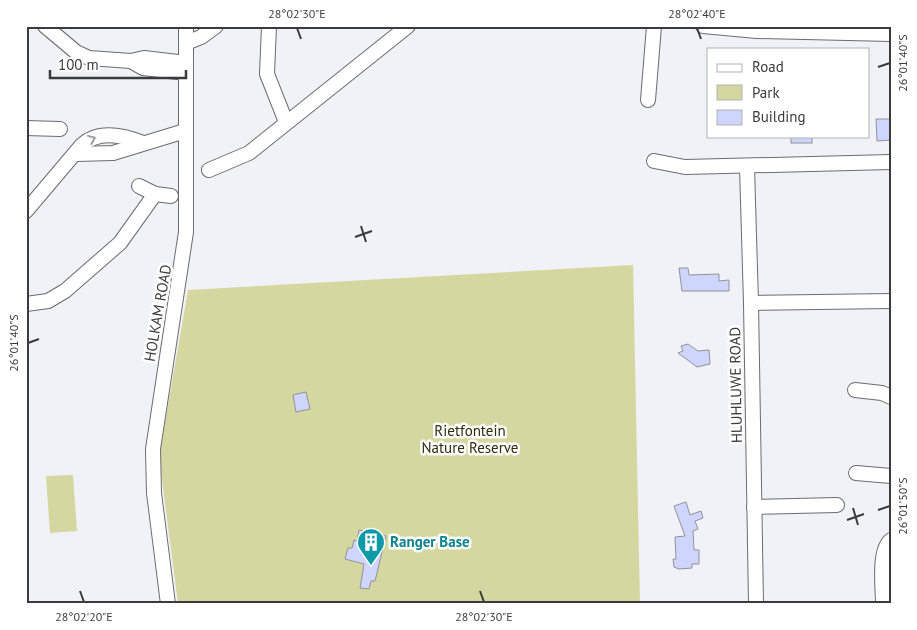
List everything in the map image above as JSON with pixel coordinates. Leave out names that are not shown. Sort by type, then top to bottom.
[{"type":"street","points":[[45,26],[83,56],[131,61],[144,58],[186,72]]},
{"type":"street","points":[[189,32],[201,37],[216,26]]},
{"type":"street","points":[[269,26],[266,74],[286,122]]},
{"type":"street","points":[[209,170],[249,153],[408,26]]},
{"type":"street","points":[[648,100],[654,26]]},
{"type":"street","points":[[703,26],[757,31],[891,34]]},
{"type":"street","name":"HOLKAM ROAD","points":[[168,604],[154,493],[153,449],[184,258],[187,208],[186,72],[189,32]]},
{"type":"street","points":[[131,61],[143,68],[151,69],[157,76],[186,72]]},
{"type":"street","points":[[26,128],[60,129]]},
{"type":"street","points":[[26,211],[76,154],[113,153],[185,130]]},
{"type":"street","points":[[654,161],[686,167],[891,162]]},
{"type":"street","name":"HLUHLUWE ROAD","points":[[747,167],[752,303],[756,604]]},
{"type":"street","points":[[139,186],[155,194],[171,196]]},
{"type":"street","points":[[26,304],[48,302],[65,292],[120,243],[155,194]]},
{"type":"street","points":[[752,303],[891,301]]},
{"type":"street","points":[[855,390],[882,393],[891,397]]},
{"type":"street","points":[[856,473],[891,476]]},
{"type":"street","points":[[754,507],[837,505]]},
{"type":"street","points":[[883,604],[883,553],[886,544],[891,540]]},
{"type":"green space","name":"Rietfontein Nature Reserve","points":[[633,265],[640,604],[178,604],[159,457],[188,290]]},
{"type":"green space","points":[[73,475],[77,531],[50,533],[46,476]]},
{"type":"building","points":[[876,119],[891,119],[891,140],[877,141]]},
{"type":"building","points":[[791,138],[812,138],[812,143],[791,143]]},
{"type":"building","points":[[679,268],[688,268],[689,275],[719,274],[719,281],[729,280],[729,291],[682,291]]},
{"type":"building","points":[[688,344],[698,351],[709,350],[710,364],[697,367],[678,353],[683,351],[681,346]]},
{"type":"building","points":[[306,392],[310,409],[296,412],[293,395]]},
{"type":"building","points":[[686,502],[690,515],[701,511],[703,518],[695,521],[698,529],[693,531],[694,550],[699,550],[699,564],[692,564],[692,568],[679,569],[674,567],[673,559],[676,559],[675,537],[685,536],[674,506]]},
{"type":"building","points":[[359,530],[386,536],[375,581],[371,581],[369,589],[360,588],[364,564],[345,559],[348,548],[352,548],[354,540],[357,541]]},
{"type":"place","name":"Ranger Base","points":[[371,566]]}]
